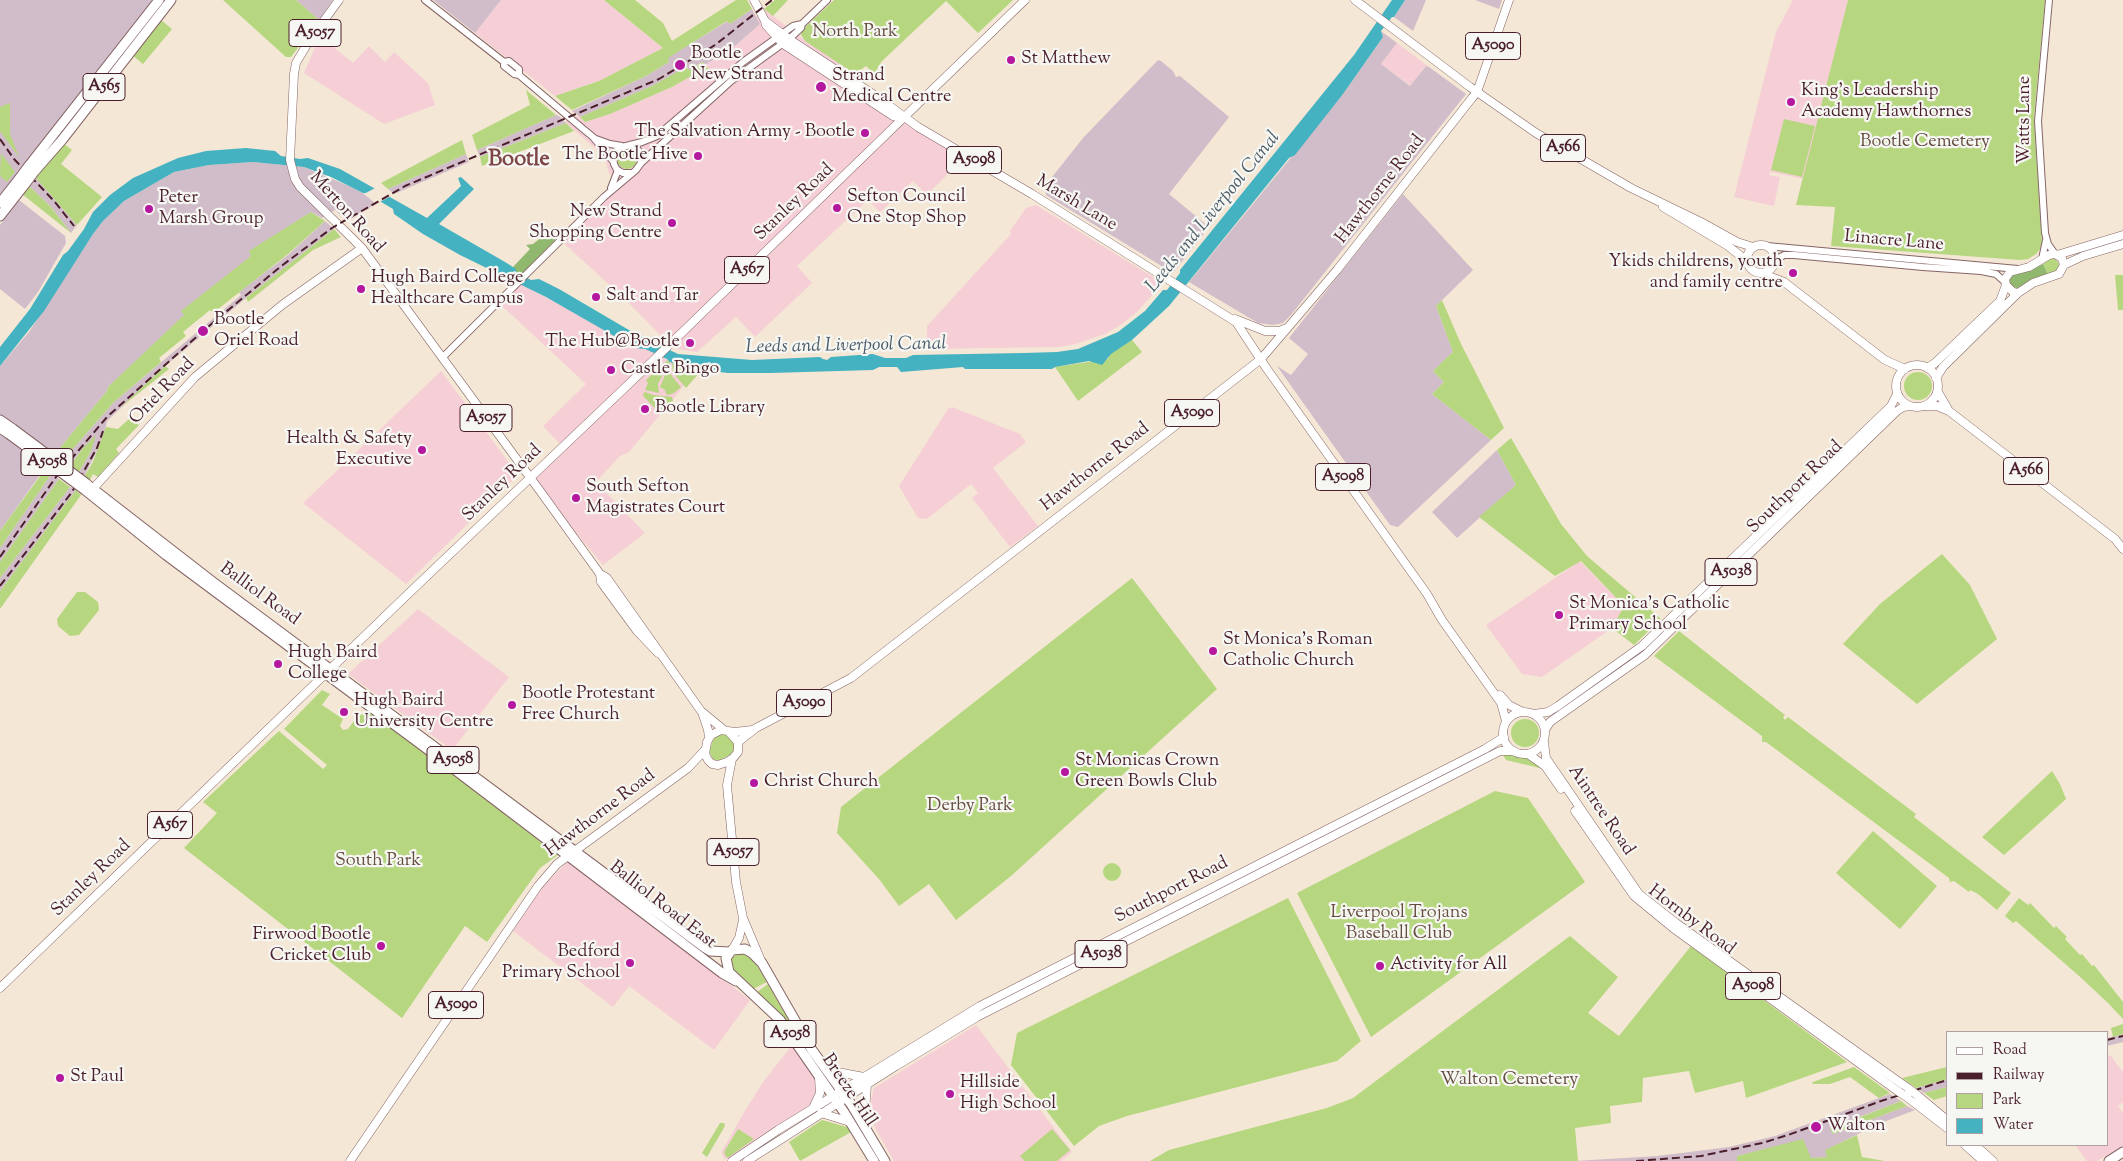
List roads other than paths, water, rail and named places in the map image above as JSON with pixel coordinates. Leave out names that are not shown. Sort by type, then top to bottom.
[{"type":"highway","name":"A565","points":[[0,203],[31,170],[159,0]]},
{"type":"highway","name":"A565","points":[[31,170],[62,140],[171,0]]},
{"type":"highway","name":"A565","points":[[0,216],[22,181]]},
{"type":"highway","name":"A5058","points":[[0,420],[11,432],[89,490]]},
{"type":"highway","name":"A5058","points":[[0,428],[11,432]]},
{"type":"highway","name":"Balliol Road","points":[[89,490],[572,853]]},
{"type":"highway","name":"Balliol Road East","points":[[572,853],[705,948],[710,951],[731,951]]},
{"type":"highway","name":"Balliol Road East","points":[[572,853],[722,974],[736,982]]},
{"type":"highway","name":"Breeze Hill","points":[[874,1161],[850,1122],[780,1020],[764,1004],[736,982],[728,972],[726,958],[731,951],[744,949],[752,953],[762,963],[788,1012],[822,1065],[864,1124],[885,1161]]},
{"type":"highway","points":[[2109,1161],[2123,1152]]},
{"type":"main road","name":"Merton Road","points":[[339,0],[309,41],[295,70],[290,160],[295,179],[300,187],[362,248],[600,574],[607,578],[655,644],[658,653],[701,711],[706,721],[709,738]]},
{"type":"main road","name":"Marsh Lane","points":[[754,0],[765,20],[783,39],[879,98],[905,118],[1227,315],[1265,331],[1279,331],[1290,327]]},
{"type":"main road","name":"Stanley Road","points":[[0,988],[644,370],[1025,0]]},
{"type":"main road","name":"A566","points":[[1355,0],[1476,92],[1536,133],[1653,199],[1737,242],[1753,247]]},
{"type":"main road","name":"Hawthorne Road","points":[[738,742],[756,728],[850,678],[1261,359],[1290,327],[1476,92],[1509,0]]},
{"type":"main road","name":"A566","points":[[1653,199],[1673,214],[1728,246],[1747,261]]},
{"type":"main road","points":[[1928,368],[2000,301],[2008,274],[2018,268],[2029,267],[2049,255],[2123,235]]},
{"type":"main road","points":[[2064,265],[2083,256],[2123,244]]},
{"type":"main road","points":[[1784,282],[1774,262],[1772,251],[1767,246],[1753,247],[1748,253],[1747,261],[1751,269],[1784,282],[1885,360],[1905,368],[1917,365],[1928,368],[1936,378],[1938,392],[1933,400],[1925,406],[1910,406],[1902,402],[1897,394],[1896,381],[1885,360]]},
{"type":"main road","name":"Oriel Road","points":[[89,490],[195,377],[282,305],[362,248]]},
{"type":"main road","points":[[1936,378],[1943,367],[2018,293],[2033,283],[2060,274],[2064,265],[2062,258],[2056,254]]},
{"type":"main road","points":[[1761,272],[1769,270],[1774,262]]},
{"type":"main road","points":[[2006,284],[2013,292],[2018,293]]},
{"type":"main road","name":"Marsh Lane","points":[[1227,315],[1240,327],[1261,359]]},
{"type":"main road","name":"A5098","points":[[1261,359],[1501,703],[1506,721]]},
{"type":"main road","points":[[1896,381],[1905,368]]},
{"type":"main road","name":"A566","points":[[1938,392],[1950,411]]},
{"type":"main road","name":"Southport Road","points":[[1534,714],[1548,712],[1642,646],[1891,406],[1897,394]]},
{"type":"main road","name":"Southport Road","points":[[1545,730],[1550,722],[1645,656],[1890,418],[1903,407],[1910,406]]},
{"type":"main road","name":"A566","points":[[1925,406],[1936,406],[1950,411],[2103,529],[2123,549]]},
{"type":"main road","name":"A5098","points":[[1433,603],[1447,618],[1504,700],[1509,705],[1523,712]]},
{"type":"main road","name":"Merton Road","points":[[701,711],[726,731]]},
{"type":"main road","points":[[1514,751],[1507,745],[1504,737],[1503,730],[1506,721],[1512,716],[1523,712],[1534,714],[1541,720],[1545,730],[1544,742],[1537,750],[1528,754]]},
{"type":"main road","name":"Hawthorne Road","points":[[726,731],[743,732],[756,728]]},
{"type":"main road","name":"A5090","points":[[705,750],[709,738],[717,731],[726,731]]},
{"type":"main road","points":[[726,731],[738,742],[738,752],[732,759]]},
{"type":"main road","name":"Southport Road","points":[[747,1161],[821,1113],[844,1094],[980,1006],[1485,749],[1504,737]]},
{"type":"main road","name":"Aintree Road","points":[[1544,742],[1546,758],[1640,894]]},
{"type":"main road","name":"Hawthorne Road","points":[[350,1161],[512,922],[538,886],[557,864],[688,768],[705,750]]},
{"type":"main road","points":[[705,750],[706,757],[712,764]]},
{"type":"main road","name":"Southport Road","points":[[865,1081],[977,1017],[1500,751],[1514,751]]},
{"type":"main road","name":"A5038","points":[[1514,751],[1528,754]]},
{"type":"main road","name":"Hornby Road","points":[[1528,754],[1545,766],[1634,896],[1673,928],[1946,1127]]},
{"type":"main road","name":"A5090","points":[[712,764],[722,764],[732,759]]},
{"type":"main road","name":"Breeze Hill","points":[[732,759],[727,785],[736,882],[743,918],[762,963]]},
{"type":"main road","name":"Hawthorne Road","points":[[688,768],[701,763],[712,764]]},
{"type":"main road","name":"Breeze Hill","points":[[712,764],[722,773],[727,785]]},
{"type":"main road","name":"Hornby Road","points":[[1640,894],[1676,923],[1909,1089],[1946,1119]]},
{"type":"main road","name":"Breeze Hill","points":[[731,951],[739,938],[743,918]]},
{"type":"main road","points":[[822,1065],[832,1071],[865,1081],[864,1124]]},
{"type":"main road","points":[[813,1108],[820,1093],[819,1078]]},
{"type":"main road","name":"Southport Road","points":[[732,1161],[813,1108],[835,1100]]},
{"type":"main road","points":[[821,1113],[850,1122]]},
{"type":"main road","points":[[1966,1146],[1983,1161]]},
{"type":"main road","points":[[1975,1146],[1993,1161]]},
{"type":"street","points":[[425,0],[504,62],[509,61],[519,69],[519,75],[593,137],[618,170],[623,173],[631,173]]},
{"type":"street","points":[[593,137],[610,144],[622,146],[657,136],[715,85],[801,28],[802,24],[827,0]]},
{"type":"street","name":"Watts Lane","points":[[2042,259],[2046,240],[2038,120],[2049,0]]},
{"type":"street","points":[[442,358],[604,197],[731,82],[783,39]]},
{"type":"street","points":[[630,145],[640,152],[641,163]]},
{"type":"street","points":[[613,161],[615,150],[622,146]]},
{"type":"street","points":[[604,197],[613,186],[618,170]]},
{"type":"street","name":"Watts Lane","points":[[2046,240],[2056,254]]},
{"type":"street","name":"Linacre Lane","points":[[1767,246],[2018,268]]},
{"type":"street","name":"Linacre Lane","points":[[1774,262],[1784,255],[1981,270],[1996,274],[2006,284]]},
{"type":"water","points":[[1392,0],[1405,0],[1394,17],[1381,31],[1383,37],[1343,94],[1295,155],[1289,158],[1169,306],[1132,340],[1111,354],[1102,365],[1089,361],[1052,369],[965,369],[963,367],[901,372],[897,367],[879,367],[873,370],[771,373],[728,373],[686,368],[645,349],[635,348],[546,297],[460,255],[423,234],[394,214],[393,209],[366,193],[304,167],[253,162],[209,165],[174,172],[124,201],[103,221],[93,234],[44,311],[0,366],[0,347],[30,309],[63,255],[84,229],[93,212],[110,195],[133,178],[178,158],[206,151],[246,148],[275,151],[281,156],[300,159],[308,158],[340,169],[427,218],[461,186],[458,178],[461,177],[474,189],[439,224],[505,262],[516,269],[516,272],[531,280],[539,279],[559,289],[634,333],[678,354],[752,360],[820,357],[827,360],[831,357],[873,354],[885,358],[906,358],[913,355],[1057,352],[1078,349],[1118,332],[1145,311],[1163,290],[1167,290],[1180,273],[1180,270],[1354,55]]},
{"type":"railway","points":[[0,557],[56,477],[107,417],[203,331],[280,267],[332,228],[405,186],[659,79],[715,45],[772,0]]},
{"type":"railway","points":[[0,139],[14,159],[54,201],[74,226]]},
{"type":"railway","points":[[0,586],[72,492],[97,448],[103,431]]},
{"type":"railway","points":[[2108,1040],[2123,1036]]},
{"type":"railway","points":[[1636,1161],[1701,1156],[1762,1143],[1946,1080]]},
{"type":"place","name":"St Matthew","points":[[1011,60]]},
{"type":"place","name":"Bootle New Strand","points":[[680,65]]},
{"type":"place","name":"Strand Medical Centre","points":[[821,87]]},
{"type":"place","name":"King's Leadership Academy Hawthornes","points":[[1791,102]]},
{"type":"place","name":"The Salvation Army - Bootle","points":[[865,133]]},
{"type":"place","name":"The Bootle Hive","points":[[698,156]]},
{"type":"place","name":"Sefton Council One Stop Shop","points":[[837,208]]},
{"type":"place","name":"Peter Marsh Group","points":[[149,209]]},
{"type":"place","name":"New Strand Shopping Centre","points":[[672,223]]},
{"type":"place","name":"Ykids childrens, youth and family centre","points":[[1793,273]]},
{"type":"place","name":"Hugh Baird College Healthcare Campus","points":[[361,289]]},
{"type":"place","name":"Salt and Tar","points":[[596,297]]},
{"type":"place","name":"Bootle Oriel Road","points":[[203,331]]},
{"type":"place","name":"The Hub@Bootle","points":[[690,343]]},
{"type":"place","name":"Castle Bingo","points":[[611,370]]},
{"type":"place","name":"Bootle Library","points":[[645,409]]},
{"type":"place","name":"Health & Safety Executive","points":[[422,450]]},
{"type":"place","name":"South Sefton Magistrates Court","points":[[576,498]]},
{"type":"place","name":"St Monica's Catholic Primary School","points":[[1559,615]]},
{"type":"place","name":"St Monica's Roman Catholic Church","points":[[1213,651]]},
{"type":"place","name":"Hugh Baird College","points":[[278,664]]},
{"type":"place","name":"Bootle Protestant Free Church","points":[[512,705]]},
{"type":"place","name":"Hugh Baird University Centre","points":[[344,712]]},
{"type":"place","name":"St Monicas Crown Green Bowls Club","points":[[1065,772]]},
{"type":"place","name":"Christ Church","points":[[754,783]]},
{"type":"place","name":"Firwood Bootle Cricket Club","points":[[381,946]]},
{"type":"place","name":"Bedford Primary School","points":[[630,963]]},
{"type":"place","name":"Activity for All","points":[[1380,966]]},
{"type":"place","name":"St Paul","points":[[60,1078]]},
{"type":"place","name":"Hillside High School","points":[[950,1094]]},
{"type":"place","name":"Walton","points":[[1816,1127]]},
{"type":"district","name":"Bootle","points":[[519,161]]},
{"type":"park label","name":"North Park","points":[[855,33]]},
{"type":"park label","name":"Bootle Cemetery","points":[[1925,143]]},
{"type":"park label","name":"Derby Park","points":[[970,807]]},
{"type":"park label","name":"South Park","points":[[378,862]]},
{"type":"park label","name":"Liverpool Trojans Baseball Club","points":[[1399,924]]},
{"type":"park label","name":"Walton Cemetery","points":[[1509,1081]]},
{"type":"water label","name":"Leeds and Liverpool Canal","points":[[1214,213]]},
{"type":"water label","name":"Leeds and Liverpool Canal","points":[[846,347]]}]
